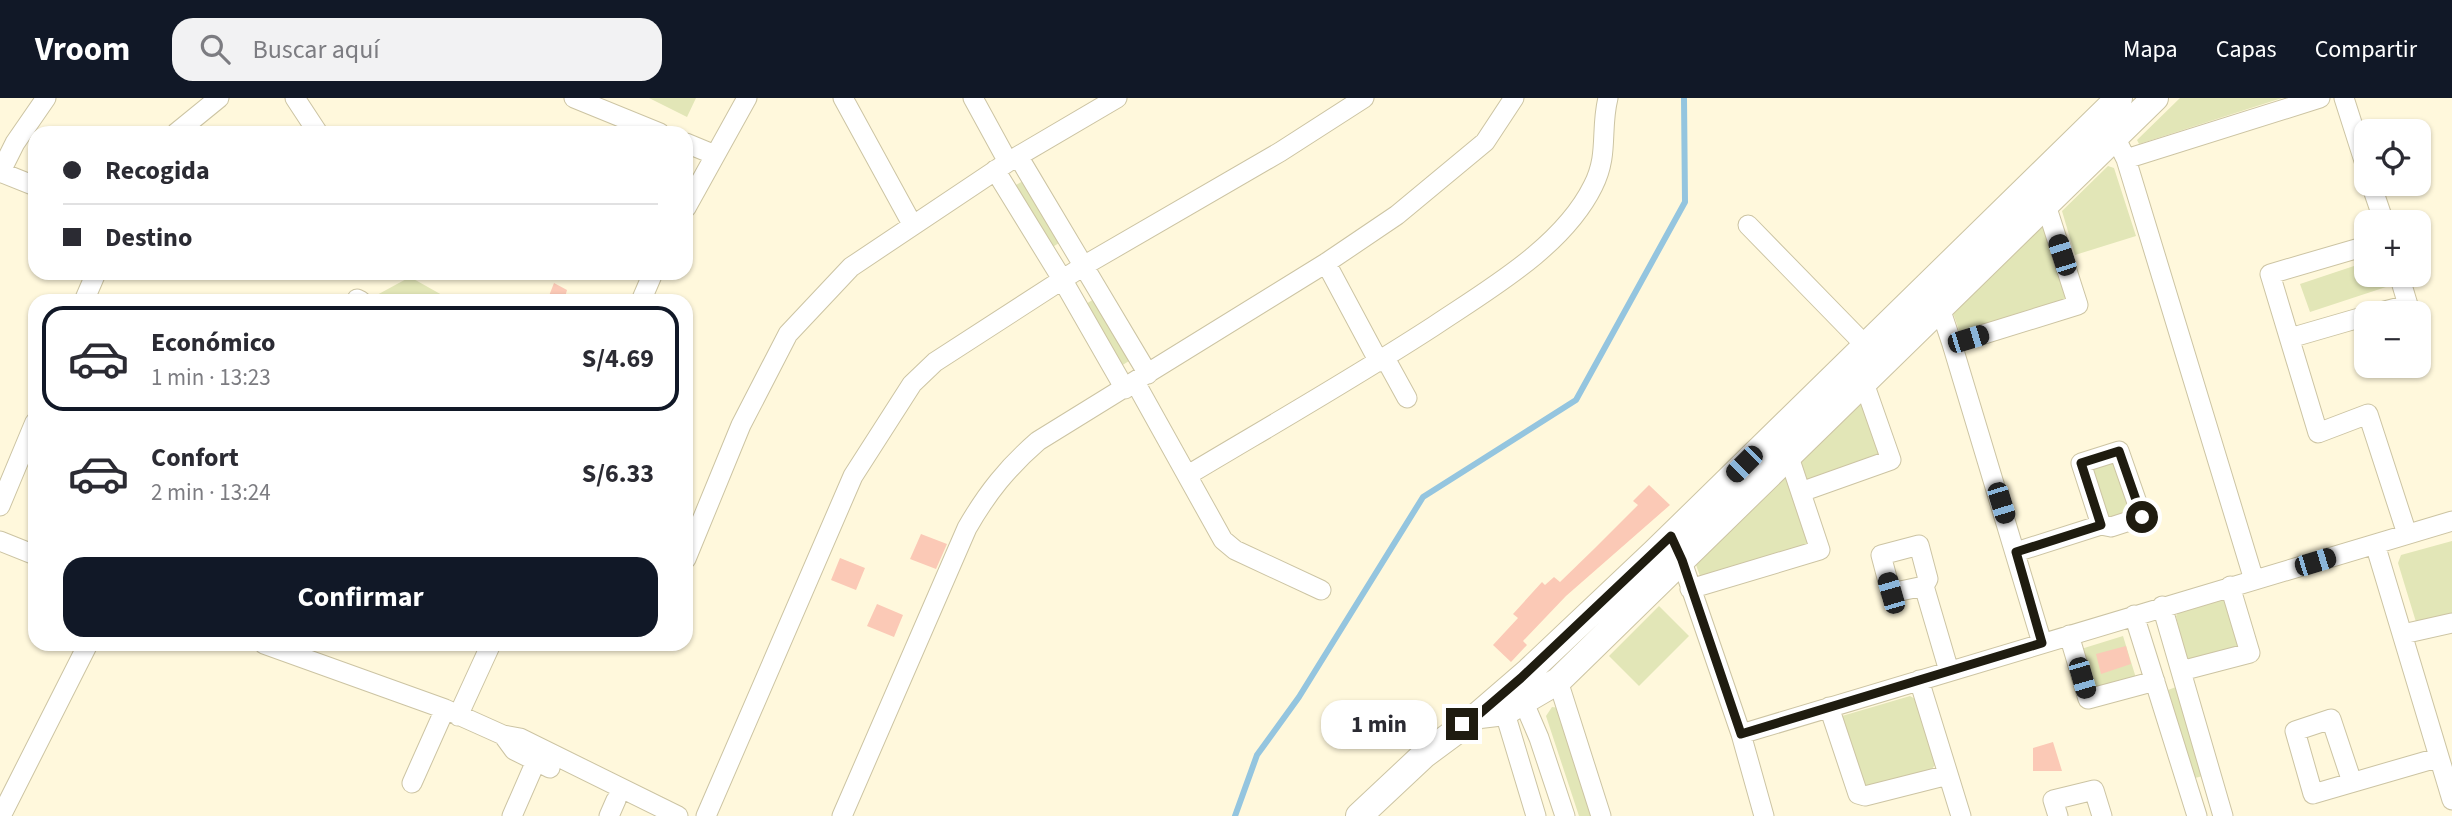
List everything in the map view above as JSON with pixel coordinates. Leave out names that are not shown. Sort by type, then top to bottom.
[{"type":"street","points":[[28,183],[0,172],[15,143],[46,98]]},
{"type":"street","points":[[185,126],[219,98]]},
{"type":"street","points":[[295,98],[313,126]]},
{"type":"street","points":[[574,98],[643,126]]},
{"type":"street","points":[[693,195],[747,98]]},
{"type":"street","points":[[843,98],[912,224]]},
{"type":"street","points":[[972,98],[1007,163],[1062,279],[1136,381]]},
{"type":"street","points":[[693,541],[741,425],[788,334],[852,267],[912,224],[1007,163],[1117,98]]},
{"type":"street","points":[[706,816],[853,476],[896,405],[935,362],[1062,279],[1280,152],[1364,98]]},
{"type":"street","points":[[842,816],[967,528],[984,498],[1017,459],[1038,441],[1397,215],[1450,174],[1485,142],[1514,98]]},
{"type":"street","points":[[1188,475],[1382,360],[1497,284],[1558,233],[1592,188],[1601,165],[1606,142],[1605,111],[1608,98]]},
{"type":"street","points":[[1511,698],[1677,548],[1789,457],[1864,383],[1932,298],[2116,127],[2155,98]]},
{"type":"street","points":[[1359,816],[1424,755],[1478,715],[1511,698],[1558,681],[1865,345],[1932,298],[2046,205],[2116,127],[2320,98]]},
{"type":"street","points":[[2344,98],[2354,129]]},
{"type":"street","points":[[2116,127],[2254,580]]},
{"type":"street","points":[[693,146],[715,155]]},
{"type":"street","points":[[1007,163],[1085,265],[1136,381],[1223,540],[1235,550],[1321,590]]},
{"type":"street","points":[[1952,344],[2078,305],[2046,205]]},
{"type":"street","points":[[1748,225],[1865,345]]},
{"type":"street","points":[[2354,250],[2270,274],[2318,433],[2368,414],[2407,534]]},
{"type":"street","points":[[1326,262],[1407,398]]},
{"type":"street","points":[[1932,298],[1952,344],[2042,643]]},
{"type":"street","points":[[2290,338],[2354,319]]},
{"type":"street","points":[[1801,492],[1891,460],[1864,383]]},
{"type":"street","points":[[0,506],[28,439]]},
{"type":"street","points":[[1690,589],[1820,550],[1789,457]]},
{"type":"street","points":[[1741,734],[2452,521]]},
{"type":"street","points":[[2016,552],[2101,525]]},
{"type":"street","points":[[0,541],[28,552]]},
{"type":"street","points":[[2375,544],[2437,758],[2452,800]]},
{"type":"street","points":[[1677,548],[1741,734],[1764,816]]},
{"type":"street","points":[[1924,586],[1949,671]]},
{"type":"street","points":[[2181,671],[2250,653],[2230,586]]},
{"type":"street","points":[[2162,606],[2223,816]]},
{"type":"street","points":[[2134,615],[2197,816]]},
{"type":"street","points":[[2403,634],[2452,623]]},
{"type":"street","points":[[2069,635],[2088,699],[2155,681]]},
{"type":"street","points":[[1,816],[84,651]]},
{"type":"street","points":[[283,651],[452,713],[503,735],[520,738],[678,816]]},
{"type":"street","points":[[412,783],[487,651]]},
{"type":"street","points":[[1919,680],[1961,816]]},
{"type":"street","points":[[1558,681],[1601,816]]},
{"type":"street","points":[[1511,698],[1536,816]]},
{"type":"street","points":[[1511,698],[1565,816]]},
{"type":"street","points":[[1829,707],[1858,794],[1865,796],[1948,775]]},
{"type":"street","points":[[2352,782],[2331,719],[2295,731],[2313,794],[2437,758]]},
{"type":"street","points":[[503,735],[514,750],[613,808],[649,816]]},
{"type":"street","points":[[512,816],[536,761]]},
{"type":"street","points":[[2058,816],[2053,800],[2094,789],[2102,816]]},
{"type":"green space","points":[[649,98],[696,98],[687,117]]},
{"type":"green space","points":[[2180,98],[2282,98],[2139,144],[2137,140]]},
{"type":"green space","points":[[2108,166],[2114,168],[2136,236],[2075,255],[2062,211]]},
{"type":"green space","points":[[1023,181],[1059,243],[1051,248],[1014,186]]},
{"type":"green space","points":[[2039,225],[2048,227],[2070,298],[1961,336],[1952,310]]},
{"type":"green space","points":[[2354,266],[2354,287],[2386,287],[2310,312],[2300,284]]},
{"type":"green space","points":[[404,280],[415,280],[440,294],[379,294]]},
{"type":"green space","points":[[1094,299],[1129,361],[1121,366],[1086,304]]},
{"type":"green space","points":[[1856,402],[1867,404],[1884,454],[1815,482],[1807,480],[1799,459]]},
{"type":"green space","points":[[2114,458],[2136,511],[2109,522],[2091,465]]},
{"type":"green space","points":[[1785,475],[1812,543],[1701,579],[1695,562]]},
{"type":"green space","points":[[2452,541],[2452,615],[2416,622],[2398,563],[2401,555]]},
{"type":"green space","points":[[2223,597],[2244,646],[2186,660],[2176,616],[2179,612]]},
{"type":"green space","points":[[1659,606],[1689,636],[1639,686],[1609,656]]},
{"type":"green space","points":[[2123,636],[2136,678],[2094,690],[2081,649]]},
{"type":"green space","points":[[2176,687],[2203,776],[2195,778],[2168,690]]},
{"type":"green space","points":[[1910,696],[1917,700],[1935,765],[1928,774],[1865,788],[1841,722],[1842,716]]},
{"type":"green space","points":[[1552,707],[1560,708],[1594,816],[1579,816],[1546,716]]},
{"type":"building","points":[[554,283],[567,290],[566,294],[550,294]]},
{"type":"building","points":[[1649,485],[1670,505],[1566,596],[1523,641],[1527,645],[1511,662],[1493,645],[1518,618],[1513,614],[1542,582],[1545,585],[1554,577],[1560,582],[1638,505],[1633,501]]},
{"type":"building","points":[[921,534],[947,544],[936,569],[910,559]]},
{"type":"building","points":[[840,558],[865,568],[856,590],[831,580]]},
{"type":"building","points":[[877,604],[903,615],[894,637],[867,626]]},
{"type":"building","points":[[2126,646],[2131,664],[2101,674],[2096,654]]},
{"type":"building","points":[[2053,742],[2062,771],[2033,771],[2033,748]]},
{"type":"waterway","points":[[1235,816],[1257,755],[1299,697],[1423,497],[1576,400],[1685,202],[1684,98]]},
{"type":"route","points":[[1462,724],[1478,715],[1486,705],[1521,678],[1671,536],[1682,560],[1741,734],[2042,643],[2016,552],[2101,525],[2081,463],[2119,451],[2142,517]]}]
